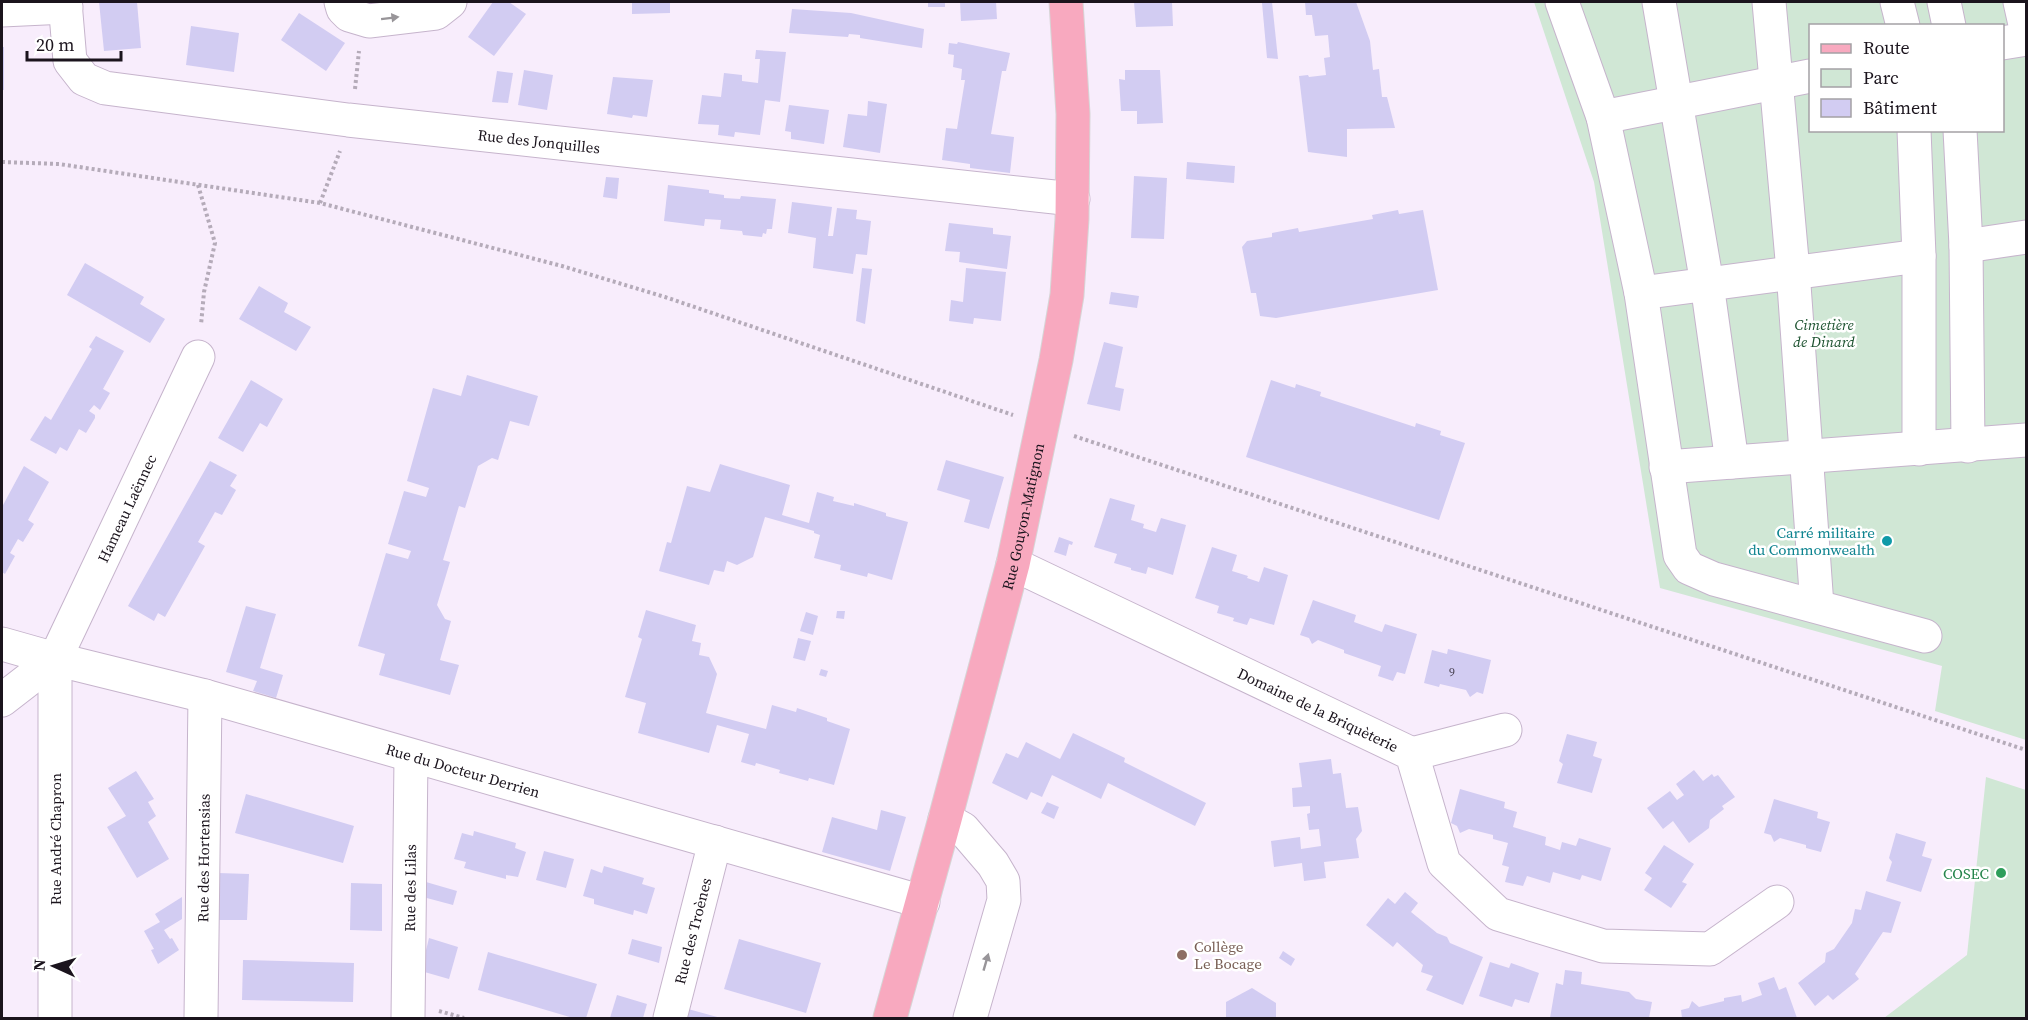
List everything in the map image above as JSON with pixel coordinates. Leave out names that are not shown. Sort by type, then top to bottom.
[{"type":"main road","name":"Rue Gouyon-Matignon","points":[[890,1018],[1013,564],[1043,426],[1067,295],[1073,199],[1073,114],[1066,2]]},
{"type":"street","points":[[341,2],[343,9],[350,15],[369,21],[436,13],[450,2]]},
{"type":"street","points":[[1562,2],[1603,117],[1641,293],[1680,555],[1689,568],[1714,579],[1925,636]]},
{"type":"street","points":[[1659,2],[1707,284],[1732,462]]},
{"type":"street","points":[[1770,2],[1793,271],[1817,606]]},
{"type":"street","points":[[1897,2],[1902,24]]},
{"type":"street","points":[[1944,2],[1949,24]]},
{"type":"street","points":[[2020,2],[2026,29]]},
{"type":"street","name":"Rue des Jonquilles","points":[[2,10],[66,4],[70,61],[84,79],[105,88],[348,120],[1073,199]]},
{"type":"street","points":[[2004,43],[2026,39]]},
{"type":"street","points":[[1603,117],[1809,76]]},
{"type":"street","points":[[1914,132],[1919,256],[1919,449]]},
{"type":"street","points":[[1960,132],[1966,246],[1968,446]]},
{"type":"street","points":[[1966,246],[2026,237]]},
{"type":"street","points":[[1641,293],[1919,256]]},
{"type":"street","name":"Hameau Laënnec","points":[[55,660],[198,357]]},
{"type":"street","points":[[1666,467],[2026,440]]},
{"type":"street","name":"Domaine de la Briquèterie","points":[[1013,564],[1412,754],[1444,863],[1498,914],[1602,946],[1710,949],[1777,902]]},
{"type":"street","name":"Rue du Docteur Derrien","points":[[2,644],[55,660],[205,696],[411,757],[923,902]]},
{"type":"street","points":[[2,700],[55,660]]},
{"type":"street","name":"Rue André Chapron","points":[[55,660],[55,1018]]},
{"type":"street","name":"Rue des Hortensias","points":[[201,1018],[205,696]]},
{"type":"street","points":[[1412,754],[1505,730]]},
{"type":"street","name":"Rue des Lilas","points":[[408,1018],[411,757]]},
{"type":"street","points":[[945,819],[963,829],[993,864],[1003,882],[1004,900],[970,1018]]},
{"type":"street","name":"Rue des Troènes","points":[[669,1018],[715,842]]},
{"type":"path","points":[[2,162],[59,164],[320,204],[562,266],[665,297],[1043,426],[2026,750]]},
{"type":"path","points":[[2,168],[9,162]]},
{"type":"path","points":[[198,185],[214,243],[204,292],[198,357]]},
{"type":"green space","name":"Cimetière de Dinard","points":[[1534,2],[2026,2],[2026,740],[1935,711],[1942,666],[1660,588],[1594,182]]},
{"type":"green space","name":"COSEC","points":[[1986,777],[2026,790],[2026,1018],[1884,1018],[1967,955]]},
{"type":"building","points":[[99,2],[137,2],[141,48],[104,51]]},
{"type":"building","points":[[493,2],[509,2],[526,14],[494,56],[468,37]]},
{"type":"building","points":[[632,2],[670,2],[670,13],[632,14]]},
{"type":"building","points":[[928,2],[945,2],[945,7],[928,7]]},
{"type":"building","points":[[960,2],[996,2],[997,19],[961,21]]},
{"type":"building","points":[[1134,2],[1172,2],[1173,26],[1136,27]]},
{"type":"building","points":[[1272,2],[1278,59],[1267,58],[1262,3]]},
{"type":"building","points":[[1305,2],[1356,2],[1370,41],[1373,70],[1379,69],[1382,97],[1387,97],[1395,128],[1347,129],[1347,157],[1308,152],[1299,76],[1326,75],[1324,58],[1330,57],[1328,35],[1315,36],[1312,15],[1306,15]]},
{"type":"building","points":[[792,9],[851,13],[924,29],[922,48],[860,38],[860,35],[849,34],[848,37],[789,33]]},
{"type":"building","points":[[299,13],[345,43],[326,71],[281,40]]},
{"type":"building","points":[[191,26],[239,33],[234,72],[186,65]]},
{"type":"building","points":[[958,42],[1010,53],[1006,71],[1002,71],[991,134],[1014,137],[1010,173],[970,168],[970,164],[942,160],[946,128],[957,129],[965,80],[961,80],[962,69],[953,67],[954,55],[948,54],[949,43],[957,44]]},
{"type":"building","points":[[2,47],[4,47],[4,90],[2,90]]},
{"type":"building","points":[[756,50],[786,52],[780,102],[765,100],[760,135],[735,132],[734,137],[718,135],[719,125],[698,124],[702,95],[721,97],[724,73],[742,75],[742,81],[758,83],[760,59],[755,59]]},
{"type":"building","points":[[524,70],[553,75],[547,110],[518,105]]},
{"type":"building","points":[[1125,70],[1160,70],[1163,123],[1137,124],[1137,111],[1121,111],[1119,79],[1125,80]]},
{"type":"building","points":[[497,71],[513,73],[508,103],[492,102]]},
{"type":"building","points":[[613,77],[653,80],[647,117],[633,115],[632,118],[607,114]]},
{"type":"building","points":[[868,101],[887,104],[880,153],[843,147],[848,114],[867,116]]},
{"type":"building","points":[[789,105],[829,110],[824,144],[791,139],[791,132],[785,131]]},
{"type":"building","points":[[1187,162],[1235,166],[1234,183],[1186,179]]},
{"type":"building","points":[[1134,176],[1167,178],[1164,239],[1131,238]]},
{"type":"building","points":[[606,177],[619,178],[617,199],[603,197]]},
{"type":"building","points":[[668,185],[709,190],[709,193],[724,195],[724,198],[740,199],[741,196],[776,199],[772,229],[767,229],[766,234],[763,233],[762,237],[743,235],[742,231],[720,229],[721,220],[705,219],[704,226],[664,221]]},
{"type":"building","points":[[792,202],[832,207],[828,236],[833,236],[837,208],[857,210],[856,219],[871,221],[867,255],[856,254],[853,274],[813,268],[816,238],[788,233]]},
{"type":"building","points":[[1398,210],[1399,214],[1423,210],[1438,290],[1276,318],[1260,316],[1256,293],[1251,293],[1242,247],[1247,241],[1272,237],[1272,233],[1298,228],[1299,232],[1373,219],[1372,215]]},
{"type":"building","points":[[949,223],[993,228],[993,234],[1011,236],[1007,269],[959,262],[960,252],[945,251]]},
{"type":"building","points":[[85,263],[144,297],[140,304],[165,319],[150,343],[67,295]]},
{"type":"building","points":[[862,268],[872,269],[865,324],[856,321]]},
{"type":"building","points":[[966,268],[1006,272],[1001,321],[974,318],[973,324],[949,321],[951,300],[963,302]]},
{"type":"building","points":[[259,286],[288,303],[284,312],[311,327],[296,351],[239,319]]},
{"type":"building","points":[[1111,292],[1139,296],[1137,308],[1109,304]]},
{"type":"building","points":[[96,336],[124,351],[103,389],[110,393],[100,410],[94,405],[89,411],[95,415],[95,418],[86,433],[79,429],[67,451],[60,447],[56,454],[30,440],[45,416],[51,420],[92,349],[89,347]]},
{"type":"building","points":[[1104,342],[1123,347],[1115,387],[1124,389],[1120,411],[1087,404]]},
{"type":"building","points":[[467,375],[538,396],[529,426],[510,421],[498,460],[492,458],[478,466],[465,508],[459,506],[443,560],[450,562],[437,605],[445,619],[451,621],[440,660],[459,665],[450,695],[379,675],[385,654],[358,646],[386,553],[408,559],[411,551],[388,544],[404,491],[426,497],[429,488],[407,481],[433,388],[461,396]]},
{"type":"building","points":[[251,380],[283,399],[267,427],[260,423],[243,452],[218,438]]},
{"type":"building","points":[[1271,380],[1295,388],[1296,384],[1321,392],[1320,396],[1415,427],[1416,423],[1441,431],[1440,435],[1465,443],[1439,520],[1246,457]]},
{"type":"building","points":[[946,460],[1004,477],[989,529],[964,522],[970,500],[937,490]]},
{"type":"building","points":[[210,461],[237,475],[230,486],[236,490],[222,515],[215,512],[198,542],[205,546],[165,617],[158,613],[154,621],[128,606]]},
{"type":"building","points":[[720,464],[790,485],[782,515],[809,523],[817,492],[834,497],[833,501],[854,506],[854,503],[908,522],[892,580],[868,573],[867,577],[840,570],[841,565],[814,558],[820,535],[814,531],[765,517],[753,557],[737,565],[727,561],[724,572],[714,570],[709,585],[659,571],[667,542],[671,543],[687,486],[710,492]]},
{"type":"building","points":[[24,466],[49,482],[28,520],[34,524],[23,542],[18,539],[10,553],[15,556],[5,574],[2,572],[2,507]]},
{"type":"building","points":[[1110,498],[1135,505],[1131,520],[1144,524],[1143,528],[1156,532],[1161,518],[1186,525],[1173,575],[1148,567],[1146,574],[1131,570],[1131,568],[1114,563],[1117,554],[1094,547]]},
{"type":"building","points":[[1059,537],[1073,542],[1072,545],[1069,544],[1066,556],[1054,552]]},
{"type":"building","points":[[1212,547],[1237,555],[1232,571],[1248,576],[1247,578],[1259,582],[1264,567],[1288,575],[1274,625],[1250,618],[1247,625],[1233,621],[1234,618],[1217,613],[1219,606],[1195,598]]},
{"type":"building","points":[[1313,600],[1356,615],[1354,622],[1382,632],[1385,624],[1417,634],[1405,674],[1397,672],[1393,681],[1378,676],[1381,666],[1344,653],[1344,650],[1318,640],[1312,644],[1309,638],[1300,635]]},
{"type":"building","points":[[246,606],[276,614],[260,668],[283,675],[276,698],[253,691],[257,681],[226,672]]},
{"type":"building","points":[[646,610],[696,625],[692,641],[701,643],[699,655],[709,657],[717,674],[706,713],[766,729],[772,705],[796,712],[797,708],[850,729],[834,785],[779,773],[780,770],[756,763],[755,766],[741,762],[749,734],[717,725],[709,753],[638,733],[646,703],[625,697],[642,639],[638,637]]},
{"type":"building","points":[[837,611],[845,611],[844,619],[836,618]]},
{"type":"building","points":[[806,612],[818,616],[813,635],[800,631]]},
{"type":"building","points":[[798,638],[811,641],[805,661],[793,658]]},
{"type":"building","points":[[1448,649],[1491,660],[1483,694],[1477,692],[1470,697],[1466,690],[1424,683],[1432,650],[1447,654]]},
{"type":"building","points":[[821,669],[828,671],[826,677],[819,675]]},
{"type":"building","points":[[1073,733],[1125,758],[1124,762],[1206,803],[1195,826],[1108,783],[1101,799],[1052,775],[1042,797],[1031,792],[1027,800],[992,783],[1006,753],[1018,758],[1026,742],[1060,759]]},
{"type":"building","points":[[1567,734],[1597,742],[1593,756],[1602,759],[1592,793],[1557,783],[1563,764],[1559,761]]},
{"type":"building","points":[[1331,759],[1333,774],[1341,773],[1346,808],[1358,807],[1362,831],[1356,839],[1359,858],[1324,862],[1326,878],[1304,881],[1302,863],[1274,867],[1271,841],[1300,837],[1301,849],[1321,846],[1319,829],[1309,830],[1307,814],[1310,813],[1310,806],[1293,807],[1292,788],[1302,787],[1299,763]]},
{"type":"building","points":[[1694,770],[1703,781],[1712,774],[1714,777],[1718,775],[1735,797],[1722,806],[1724,809],[1710,820],[1709,828],[1689,843],[1673,821],[1663,829],[1647,808],[1670,791],[1677,800],[1684,795],[1676,784]]},
{"type":"building","points":[[136,771],[154,799],[148,802],[156,816],[148,822],[169,859],[137,878],[107,827],[126,816],[108,788]]},
{"type":"building","points":[[1460,789],[1505,802],[1504,808],[1517,812],[1513,827],[1546,837],[1545,845],[1560,850],[1562,842],[1576,846],[1579,838],[1611,848],[1601,881],[1582,875],[1580,880],[1553,872],[1550,883],[1527,876],[1523,886],[1505,882],[1509,867],[1502,865],[1508,843],[1493,839],[1493,835],[1469,829],[1460,833],[1457,826],[1451,823]]},
{"type":"building","points":[[246,794],[354,826],[343,863],[235,833]]},
{"type":"building","points":[[1774,799],[1818,812],[1817,818],[1830,822],[1821,852],[1780,838],[1774,842],[1771,835],[1764,833]]},
{"type":"building","points":[[1047,802],[1059,807],[1054,819],[1041,813]]},
{"type":"building","points":[[881,810],[906,817],[890,871],[822,852],[832,817],[877,830]]},
{"type":"building","points":[[474,831],[516,843],[515,848],[526,852],[518,877],[506,875],[506,879],[464,868],[466,862],[454,859],[462,833],[473,836]]},
{"type":"building","points":[[1896,833],[1926,842],[1922,856],[1932,859],[1921,892],[1886,881],[1892,862],[1889,858]]},
{"type":"building","points":[[1664,845],[1694,864],[1682,882],[1687,884],[1671,908],[1644,890],[1652,878],[1645,873]]},
{"type":"building","points":[[544,851],[574,859],[566,888],[536,880]]},
{"type":"building","points":[[604,866],[644,878],[642,884],[655,888],[647,914],[634,910],[633,915],[594,904],[594,899],[583,896],[591,869],[602,873]]},
{"type":"building","points":[[218,873],[249,874],[247,920],[219,920]]},
{"type":"building","points":[[426,882],[457,891],[453,905],[423,897]]},
{"type":"building","points":[[351,883],[382,884],[382,931],[350,930]]},
{"type":"building","points":[[1866,891],[1901,902],[1891,933],[1883,932],[1855,974],[1859,979],[1833,1000],[1828,995],[1815,1006],[1798,983],[1825,962],[1826,953],[1834,949],[1852,923],[1855,909],[1861,910]]},
{"type":"building","points":[[1405,892],[1418,903],[1411,912],[1437,933],[1447,937],[1450,943],[1483,957],[1463,1005],[1426,990],[1433,976],[1421,972],[1423,965],[1397,942],[1393,947],[1366,925],[1388,898],[1395,904]]},
{"type":"building","points":[[182,897],[182,919],[164,930],[179,950],[158,964],[151,950],[154,949],[144,931],[160,922],[155,914]]},
{"type":"building","points":[[429,938],[458,947],[449,979],[421,971]]},
{"type":"building","points":[[632,939],[662,947],[659,963],[628,954]]},
{"type":"building","points":[[739,939],[821,963],[806,1013],[724,989]]},
{"type":"building","points":[[1283,951],[1295,959],[1291,966],[1279,958]]},
{"type":"building","points":[[488,952],[597,984],[586,1018],[573,1018],[478,990]]},
{"type":"building","points":[[243,960],[354,963],[353,1002],[242,1000]]},
{"type":"building","points":[[1490,962],[1509,968],[1511,963],[1539,973],[1529,1003],[1515,999],[1512,1007],[1479,996]]},
{"type":"building","points":[[1565,970],[1582,972],[1581,984],[1629,992],[1636,999],[1652,1002],[1649,1018],[1550,1018],[1556,983],[1563,985]]},
{"type":"building","points":[[1774,977],[1779,990],[1786,987],[1797,1018],[1682,1018],[1681,1010],[1689,1008],[1692,1001],[1699,1007],[1724,1001],[1724,998],[1741,995],[1742,1002],[1762,995],[1758,983]]},
{"type":"building","points":[[1252,988],[1276,1003],[1276,1018],[1226,1018],[1226,1002]]},
{"type":"building","points":[[617,995],[647,1004],[643,1018],[610,1018]]},
{"type":"building","points":[[688,1009],[721,1018],[685,1018]]},
{"type":"place","name":"Carré militaire du Commonwealth","points":[[1887,541]]},
{"type":"place","name":"COSEC","points":[[2001,873]]},
{"type":"place","name":"Collège Le Bocage","points":[[1182,955]]}]
